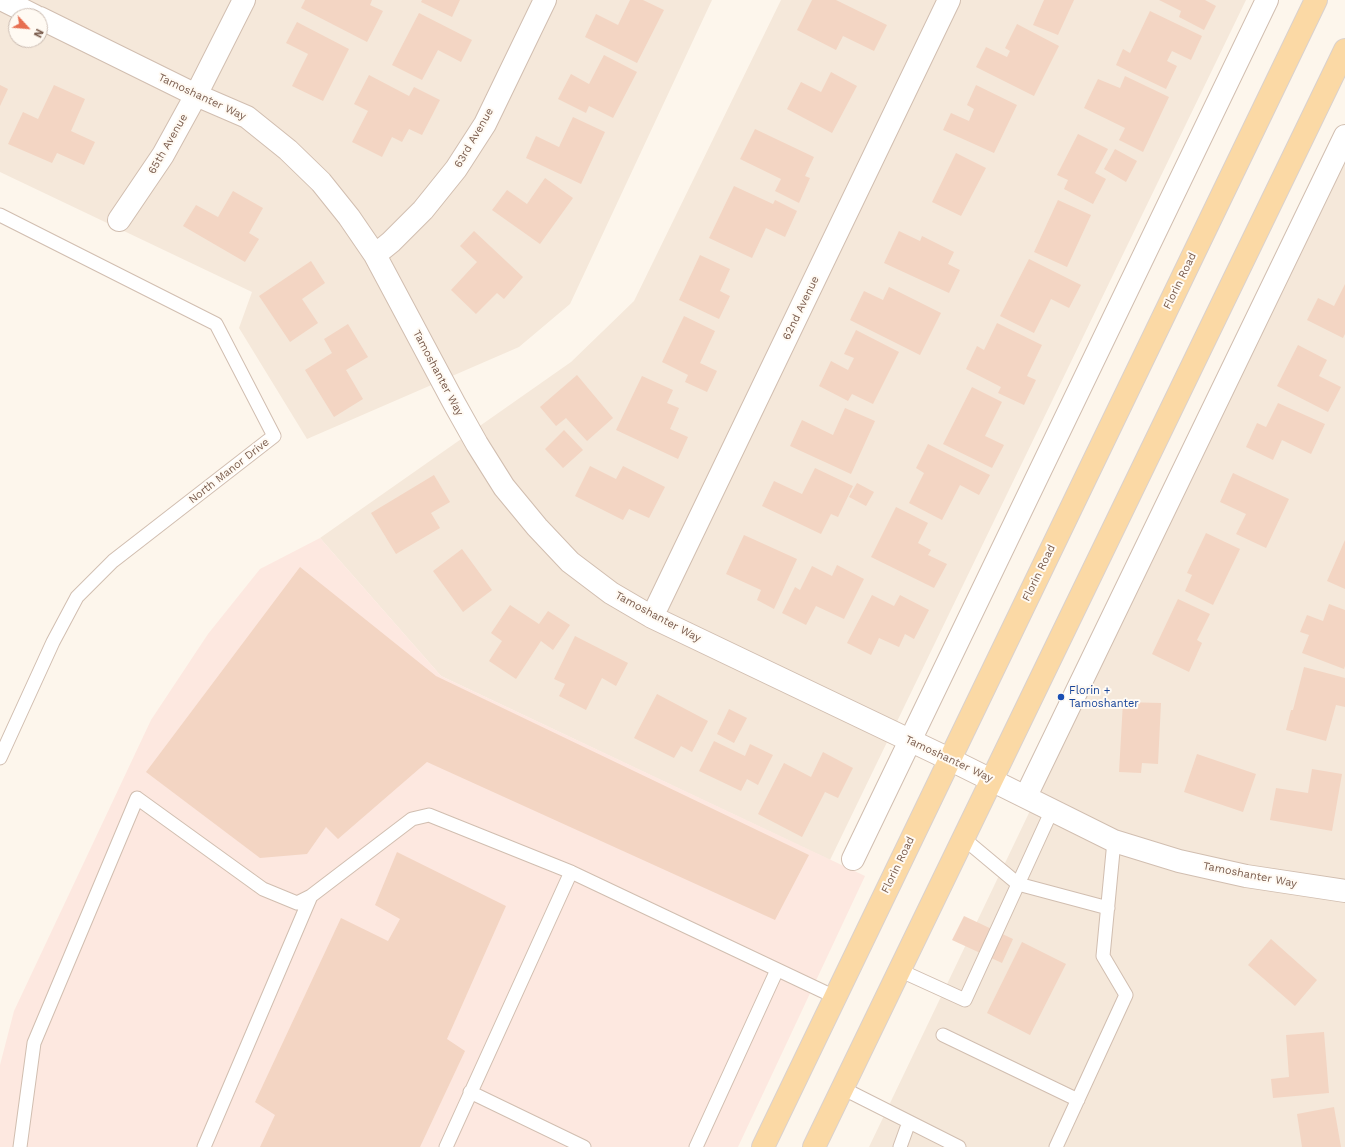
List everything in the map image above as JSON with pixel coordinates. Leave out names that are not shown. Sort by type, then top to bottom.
[{"type":"main road","name":"Florin Road","points":[[763,1147],[1316,0]]},
{"type":"main road","points":[[814,1147],[1345,50]]},
{"type":"street","points":[[3,0],[19,8]]},
{"type":"street","name":"65th Avenue","points":[[119,220],[163,155],[196,95],[244,0]]},
{"type":"street","name":"63rd Avenue","points":[[375,255],[391,242],[423,210],[456,169],[484,124],[545,0]]},
{"type":"street","name":"62nd Avenue","points":[[652,617],[949,0]]},
{"type":"street","points":[[853,859],[1267,0]]},
{"type":"street","name":"Tamoshanter Way","points":[[48,22],[196,95],[247,117],[288,150],[321,182],[349,217],[375,255],[458,410],[504,487],[537,527],[570,562],[611,593],[652,617],[992,779],[1114,841],[1179,860],[1246,876],[1345,890]]},
{"type":"street","points":[[1026,796],[1345,136]]},
{"type":"lane","name":"North Manor Drive","points":[[0,215],[216,324],[274,436],[113,561],[77,597],[53,642],[0,758]]},
{"type":"lane","points":[[20,1147],[34,1043],[137,798],[263,889],[297,903],[311,896],[412,819],[429,815],[570,872],[835,997]]},
{"type":"lane","points":[[899,970],[965,1000],[1052,810]]},
{"type":"lane","points":[[963,838],[1018,884],[1108,908]]},
{"type":"lane","points":[[1056,1147],[1126,994],[1104,956],[1114,841]]},
{"type":"lane","points":[[446,1147],[570,872]]},
{"type":"lane","points":[[204,1147],[311,896]]},
{"type":"lane","points":[[696,1147],[777,970]]},
{"type":"lane","points":[[943,1036],[1078,1100]]},
{"type":"lane","points":[[842,1088],[959,1147]]},
{"type":"lane","points":[[470,1092],[584,1147]]},
{"type":"lane","points":[[900,1147],[909,1122]]},
{"type":"shaded area","points":[[0,0],[712,0],[570,304],[519,347],[307,439],[239,328],[252,292],[0,172]]},
{"type":"shaded area","points":[[781,0],[1246,0],[830,860],[441,676],[320,538],[571,362],[634,301]]},
{"type":"shaded area","points":[[1345,153],[1345,1147],[869,1147]]},
{"type":"shaded area","points":[[320,538],[441,676],[865,876],[738,1147],[0,1147],[0,1065],[14,1011],[151,720],[208,634],[260,569]]},
{"type":"building","points":[[305,0],[372,0],[370,5],[383,11],[367,42],[301,8]]},
{"type":"building","points":[[422,0],[460,0],[452,17],[421,2]]},
{"type":"building","points":[[630,0],[643,0],[664,10],[637,63],[585,37],[596,14],[618,25]]},
{"type":"building","points":[[812,0],[836,0],[887,25],[874,51],[843,36],[836,50],[797,30]]},
{"type":"building","points":[[1044,0],[1074,0],[1058,35],[1033,25]]},
{"type":"building","points":[[1159,0],[1205,0],[1216,6],[1204,30],[1179,17],[1181,11]]},
{"type":"building","points":[[1150,11],[1202,36],[1191,60],[1172,51],[1167,61],[1177,66],[1166,89],[1116,65],[1123,49],[1130,53]]},
{"type":"building","points":[[419,13],[472,40],[461,62],[438,50],[422,80],[392,65]]},
{"type":"building","points":[[297,22],[349,49],[323,101],[292,86],[308,54],[286,43]]},
{"type":"building","points":[[1017,24],[1059,46],[1034,96],[976,67],[986,47],[1007,57],[1010,51],[1005,48]]},
{"type":"building","points":[[604,55],[637,72],[613,118],[589,106],[586,113],[558,99],[571,74],[589,84]]},
{"type":"building","points":[[831,72],[857,86],[832,133],[787,109],[801,82],[821,92]]},
{"type":"building","points":[[369,75],[409,96],[414,87],[440,100],[422,135],[409,129],[402,142],[392,137],[382,157],[352,142],[368,111],[354,104]]},
{"type":"building","points":[[1125,76],[1169,97],[1143,152],[1119,140],[1125,128],[1084,108],[1098,79],[1120,88]]},
{"type":"building","points":[[0,85],[8,89],[0,106]]},
{"type":"building","points":[[54,85],[85,99],[71,131],[95,142],[84,165],[57,153],[52,163],[8,144],[23,112],[38,119]]},
{"type":"building","points":[[976,85],[1017,105],[994,153],[943,130],[951,113],[969,121],[974,109],[967,105]]},
{"type":"building","points":[[573,117],[605,132],[581,184],[526,158],[536,136],[559,147]]},
{"type":"building","points":[[755,129],[814,157],[805,176],[810,178],[799,203],[775,191],[781,179],[740,159]]},
{"type":"building","points":[[1078,134],[1108,149],[1095,173],[1106,179],[1093,204],[1064,189],[1068,180],[1057,175]]},
{"type":"building","points":[[1115,149],[1137,161],[1126,182],[1104,169]]},
{"type":"building","points":[[956,153],[986,168],[961,216],[932,202]]},
{"type":"building","points":[[545,178],[573,198],[540,244],[492,210],[507,190],[527,204]]},
{"type":"building","points":[[734,186],[773,204],[775,200],[797,211],[785,237],[766,228],[752,258],[709,238]]},
{"type":"building","points":[[233,191],[263,208],[249,233],[259,239],[245,262],[183,226],[196,205],[218,217]]},
{"type":"building","points":[[1058,200],[1091,215],[1067,267],[1034,252]]},
{"type":"building","points":[[474,231],[523,277],[504,299],[497,293],[476,314],[451,290],[477,262],[460,246]]},
{"type":"building","points":[[899,231],[920,241],[922,236],[954,252],[948,264],[960,270],[949,293],[884,263]]},
{"type":"building","points":[[700,255],[730,269],[720,291],[730,296],[719,319],[679,300]]},
{"type":"building","points":[[1029,259],[1081,285],[1069,308],[1051,299],[1034,333],[1000,316]]},
{"type":"building","points":[[311,261],[325,283],[302,299],[318,323],[290,342],[259,296]]},
{"type":"building","points":[[1345,284],[1345,334],[1343,338],[1307,320],[1318,298],[1334,306]]},
{"type":"building","points":[[889,287],[941,313],[920,355],[850,320],[864,291],[883,300]]},
{"type":"building","points":[[684,316],[715,331],[700,363],[717,371],[707,392],[685,382],[688,375],[662,362]]},
{"type":"building","points":[[997,323],[1042,345],[1027,376],[1036,380],[1024,405],[998,393],[1001,387],[966,369],[977,346],[984,350]]},
{"type":"building","points":[[348,324],[368,357],[346,370],[363,399],[334,417],[305,370],[332,353],[324,339]]},
{"type":"building","points":[[856,330],[899,352],[873,404],[852,394],[848,401],[819,386],[831,361],[848,370],[854,358],[844,354]]},
{"type":"building","points":[[1298,345],[1327,360],[1319,376],[1341,387],[1328,412],[1277,386]]},
{"type":"building","points":[[577,375],[613,418],[587,441],[566,418],[556,426],[540,407]]},
{"type":"building","points":[[642,376],[673,390],[667,403],[679,408],[670,429],[688,437],[678,459],[616,430]]},
{"type":"building","points":[[972,387],[1002,402],[985,436],[1004,445],[992,468],[943,444]]},
{"type":"building","points":[[1278,403],[1325,424],[1311,454],[1282,440],[1273,460],[1246,447],[1257,423],[1266,427]]},
{"type":"building","points":[[845,408],[875,421],[851,474],[790,446],[802,420],[833,435]]},
{"type":"building","points":[[564,430],[583,450],[563,468],[545,449]]},
{"type":"building","points":[[928,444],[990,475],[979,495],[960,485],[942,520],[909,503],[924,473],[916,468]]},
{"type":"building","points":[[590,466],[616,479],[623,466],[665,487],[649,518],[629,509],[623,520],[575,496]]},
{"type":"building","points":[[815,468],[853,486],[838,517],[831,514],[821,534],[762,506],[774,481],[802,494]]},
{"type":"building","points":[[1233,473],[1289,499],[1266,548],[1236,534],[1246,514],[1220,502]]},
{"type":"building","points":[[434,475],[450,502],[431,513],[440,528],[396,554],[371,513]]},
{"type":"building","points":[[857,483],[874,492],[866,506],[849,497]]},
{"type":"building","points":[[896,507],[928,523],[918,543],[931,550],[928,555],[947,564],[934,588],[871,557]]},
{"type":"building","points":[[1206,533],[1240,549],[1213,605],[1185,591],[1192,575],[1187,573]]},
{"type":"building","points":[[744,535],[797,559],[774,609],[757,600],[761,590],[726,574]]},
{"type":"building","points":[[1345,540],[1345,589],[1327,581]]},
{"type":"building","points":[[462,549],[492,590],[463,612],[433,571]]},
{"type":"building","points":[[837,565],[864,579],[844,619],[816,606],[806,625],[782,613],[795,587],[800,590],[812,566],[832,576]]},
{"type":"building","points":[[300,567],[436,676],[809,855],[775,920],[427,762],[338,839],[326,827],[307,854],[260,858],[146,772]]},
{"type":"building","points":[[872,595],[894,606],[900,595],[929,610],[914,639],[905,634],[899,647],[879,638],[871,655],[847,643]]},
{"type":"building","points":[[1178,599],[1210,614],[1197,640],[1202,643],[1189,672],[1152,654]]},
{"type":"building","points":[[1329,604],[1345,610],[1344,669],[1302,653],[1309,635],[1300,632],[1307,615],[1323,621]]},
{"type":"building","points":[[510,605],[539,624],[548,611],[570,625],[553,650],[541,641],[516,679],[489,661],[502,641],[491,633]]},
{"type":"building","points":[[575,636],[628,663],[616,686],[602,678],[586,710],[559,696],[565,684],[554,679]]},
{"type":"building","points":[[1304,667],[1345,678],[1345,707],[1336,705],[1326,741],[1286,730],[1291,710],[1293,710]]},
{"type":"building","points":[[657,694],[708,721],[692,752],[681,746],[674,758],[634,738]]},
{"type":"building","points":[[1123,702],[1161,703],[1158,764],[1142,763],[1141,773],[1119,772]]},
{"type":"building","points":[[729,709],[747,718],[734,743],[717,734]]},
{"type":"building","points":[[714,741],[745,756],[750,744],[773,755],[758,785],[747,779],[741,791],[699,771]]},
{"type":"building","points":[[823,752],[853,768],[838,798],[825,792],[802,837],[758,814],[784,763],[811,777]]},
{"type":"building","points":[[1197,754],[1256,774],[1243,812],[1184,792]]},
{"type":"building","points":[[1312,769],[1342,774],[1332,831],[1270,820],[1276,788],[1308,793]]},
{"type":"building","points":[[397,852],[506,906],[447,1039],[465,1051],[420,1147],[260,1147],[275,1115],[255,1102],[341,918],[388,941],[400,919],[375,905]]},
{"type":"building","points":[[964,916],[1013,939],[1002,963],[952,940]]},
{"type":"building","points":[[1271,939],[1317,980],[1295,1006],[1248,965]]},
{"type":"building","points":[[1022,942],[1066,964],[1030,1035],[987,1013]]},
{"type":"building","points":[[1324,1032],[1329,1093],[1273,1098],[1271,1079],[1289,1077],[1286,1035]]},
{"type":"building","points":[[1334,1107],[1341,1147],[1302,1147],[1297,1114]]},
{"type":"place","name":"Florin + Tamoshanter","points":[[1061,697]]}]
